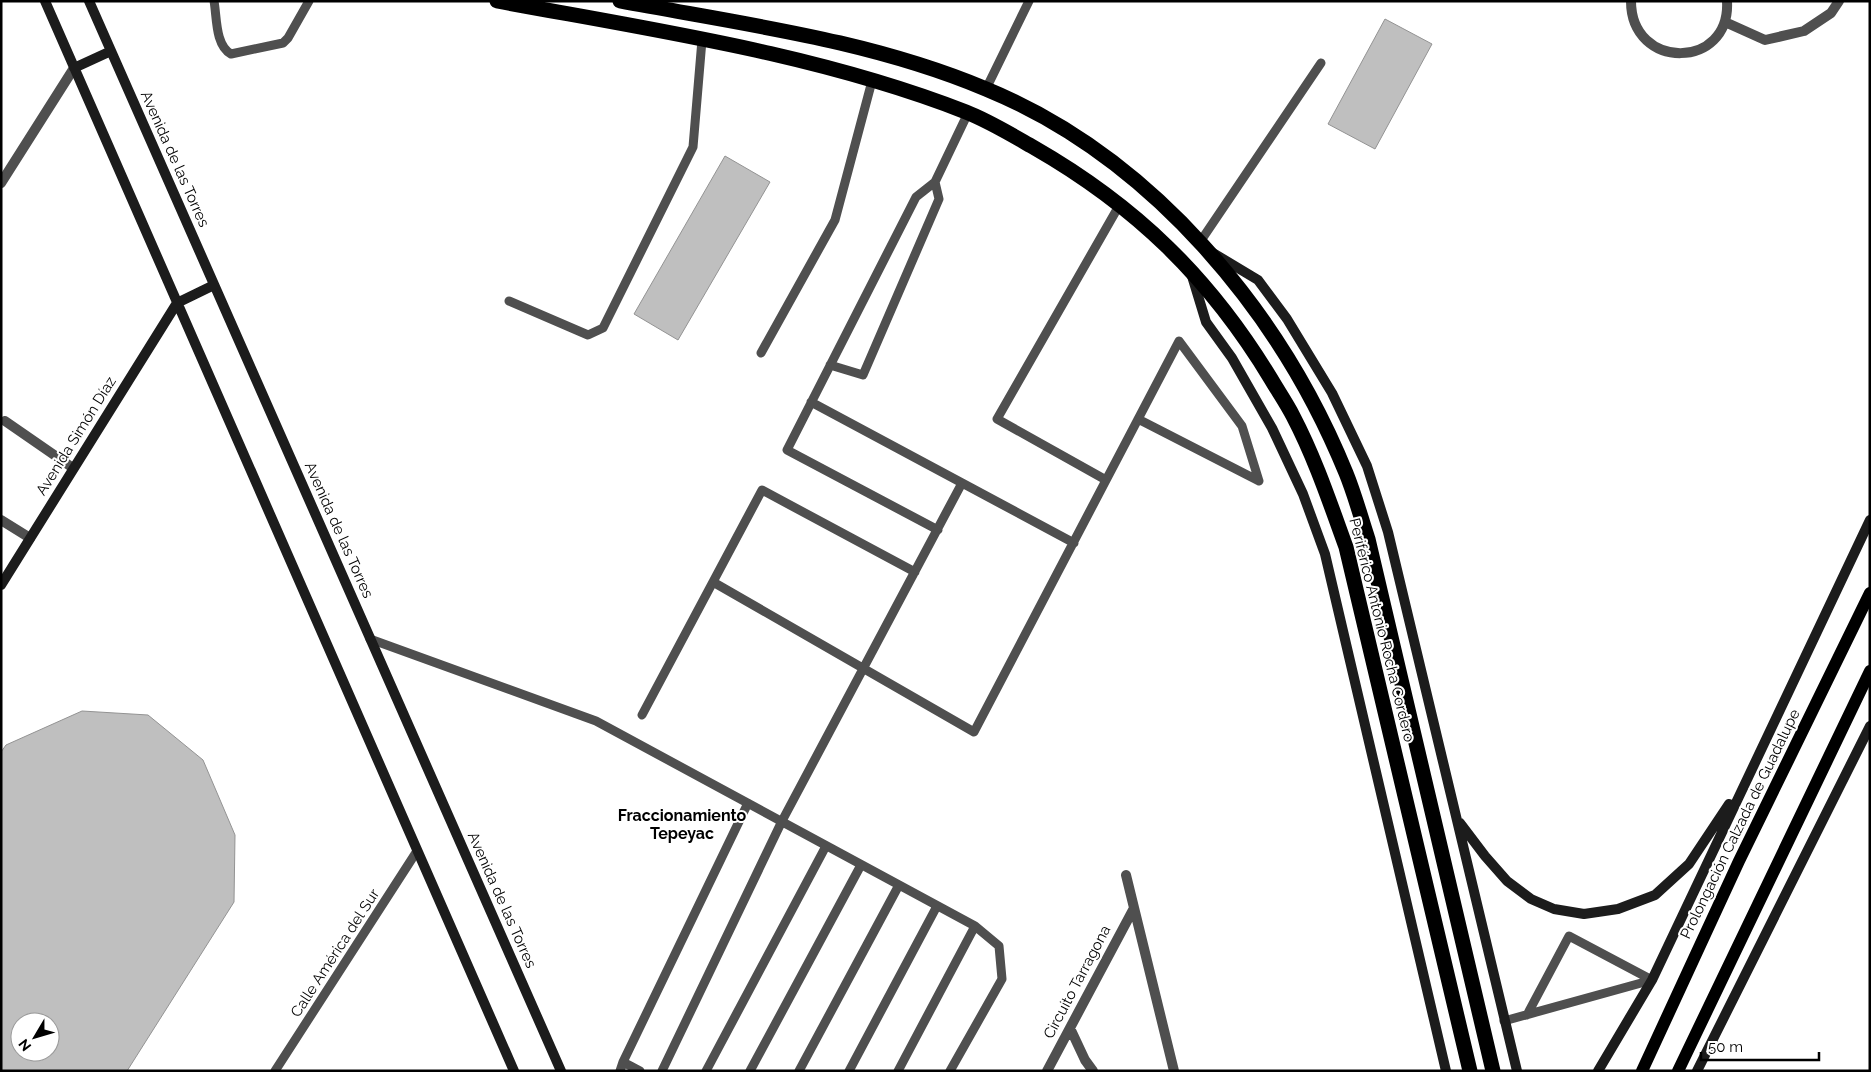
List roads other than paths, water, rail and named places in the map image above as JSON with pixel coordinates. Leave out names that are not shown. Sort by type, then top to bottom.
[{"type":"highway","name":"Periférico Antonio Rocha Cordero","points":[[497,1],[702,40],[825,66],[968,113],[1060,162],[1120,204],[1189,268],[1223,308],[1250,345],[1293,416],[1324,485],[1346,547],[1470,1071]]},
{"type":"highway","name":"Periférico Antonio Rocha Cordero","points":[[620,1],[822,39],[909,62],[986,88],[1083,141],[1140,183],[1204,246],[1270,331],[1314,404],[1347,475],[1368,540],[1493,1071]]},
{"type":"main road","points":[[45,1],[514,1071]]},
{"type":"main road","name":"Avenida de las Torres","points":[[89,1],[561,1071]]},
{"type":"main road","points":[[74,68],[111,51]]},
{"type":"main road","points":[[1204,246],[1258,280],[1287,318],[1332,393],[1367,466],[1388,532],[1517,1071]]},
{"type":"main road","points":[[1189,268],[1206,322],[1232,358],[1272,428],[1303,494],[1324,554],[1446,1071]]},
{"type":"main road","points":[[177,303],[214,285]]},
{"type":"main road","name":"Avenida Simón Díaz","points":[[1,585],[177,303]]},
{"type":"main road","points":[[1598,1071],[1652,980],[1870,520]]},
{"type":"main road","name":"Prolongación Calzada de Guadalupe","points":[[1642,1071],[1739,861],[1870,593]]},
{"type":"main road","points":[[1678,1071],[1870,671]]},
{"type":"main road","points":[[1697,1071],[1870,726]]},
{"type":"main road","points":[[1456,818],[1502,875],[1531,899],[1554,909],[1584,914],[1618,909],[1655,895],[1690,864],[1749,773]]},
{"type":"street","points":[[1631,1],[1634,21],[1645,39],[1653,46],[1674,54],[1684,54],[1705,47],[1720,32],[1725,22],[1727,1]]},
{"type":"street","points":[[1725,22],[1765,40],[1804,31],[1831,13],[1839,1]]},
{"type":"street","points":[[1,183],[74,68]]},
{"type":"street","points":[[5,421],[74,468]]},
{"type":"street","points":[[1,520],[30,538]]},
{"type":"street","points":[[1126,875],[1174,1071]]},
{"type":"street","name":"Circuito Tarragona","points":[[1047,1071],[1134,908]]},
{"type":"street","points":[[1070,1028],[1085,1060],[1093,1071]]},
{"type":"lane","points":[[214,1],[221,44],[231,54],[283,43],[288,38],[309,1]]},
{"type":"lane","points":[[986,88],[1029,1]]},
{"type":"lane","points":[[509,302],[588,335],[603,328],[693,146],[702,40]]},
{"type":"lane","points":[[1204,246],[1321,63]]},
{"type":"lane","points":[[761,353],[835,220],[872,81]]},
{"type":"lane","points":[[938,530],[787,450],[916,196],[935,182],[968,113]]},
{"type":"lane","points":[[830,365],[863,375],[939,199],[935,182]]},
{"type":"lane","points":[[1106,480],[997,419],[1120,204]]},
{"type":"lane","points":[[713,582],[974,732],[1074,543],[1106,480],[1138,419],[1179,341],[1242,426],[1259,481],[1138,419]]},
{"type":"lane","points":[[811,402],[1074,543]]},
{"type":"lane","points":[[662,1071],[782,821],[962,484]]},
{"type":"lane","points":[[642,715],[762,490],[915,572]]},
{"type":"lane","points":[[370,639],[596,721],[975,926],[999,946],[1002,979],[950,1071]]},
{"type":"lane","points":[[640,1071],[622,1066],[748,803]]},
{"type":"lane","points":[[706,1071],[826,846]]},
{"type":"lane","name":"Calle América del Sur","points":[[275,1071],[417,851]]},
{"type":"lane","points":[[750,1071],[861,864]]},
{"type":"lane","points":[[799,1071],[899,885]]},
{"type":"lane","points":[[849,1071],[937,906]]},
{"type":"lane","points":[[898,1071],[975,926]]},
{"type":"lane","points":[[1527,1015],[1569,936],[1652,980]]},
{"type":"lane","points":[[1504,1021],[1652,980]]},
{"type":"district","name":"Fraccionamiento Tepeyac","points":[[682,824]]}]
